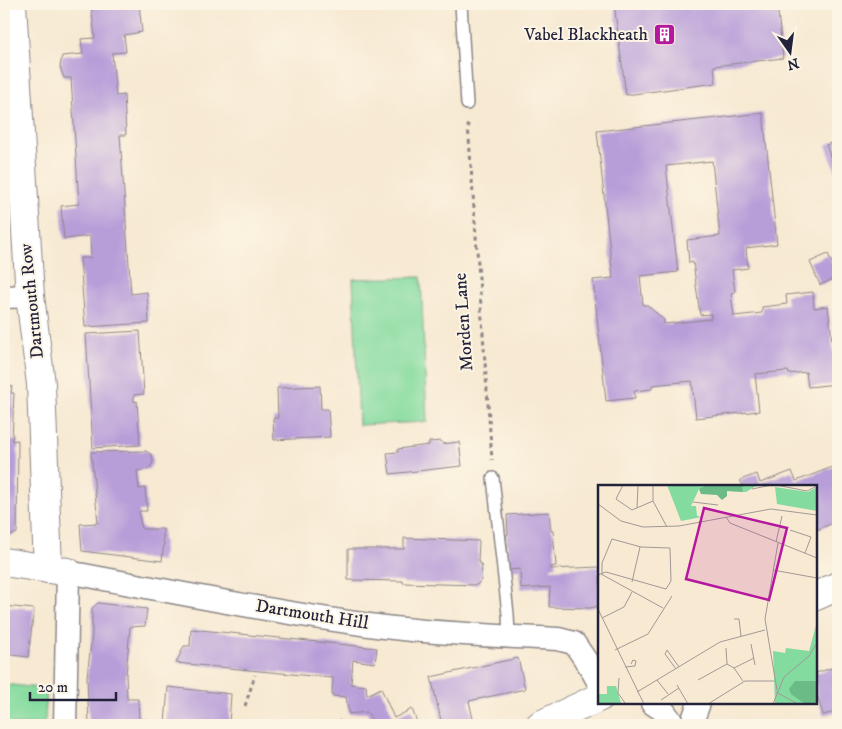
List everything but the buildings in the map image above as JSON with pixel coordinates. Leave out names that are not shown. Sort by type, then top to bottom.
[{"type":"main road","name":"Dartmouth Row","points":[[12,4],[17,296],[41,384],[58,571]]},
{"type":"main road","name":"Dartmouth Hill","points":[[4,562],[58,571]]},
{"type":"main road","points":[[817,596],[838,586]]},
{"type":"main road","points":[[540,725],[598,698]]},
{"type":"street","name":"Dartmouth Hill","points":[[58,571],[306,616],[449,634],[558,639],[574,644],[589,664],[598,681]]},
{"type":"street","name":"Dartmouth Row","points":[[58,571],[66,725]]},
{"type":"street","points":[[654,704],[664,711],[674,725]]},
{"type":"street","points":[[691,725],[699,704]]},
{"type":"lane","points":[[461,4],[467,104]]},
{"type":"lane","points":[[493,478],[509,636]]},
{"type":"path","name":"Morden Lane","points":[[467,104],[493,478]]},
{"type":"path","points":[[245,706],[255,675]]},
{"type":"green space","points":[[421,277],[427,422],[359,425],[353,279]]},
{"type":"green space","points":[[4,684],[47,689],[45,720],[41,724],[4,725]]},
{"type":"place","name":"Vabel Blackheath","points":[[664,35]]}]
